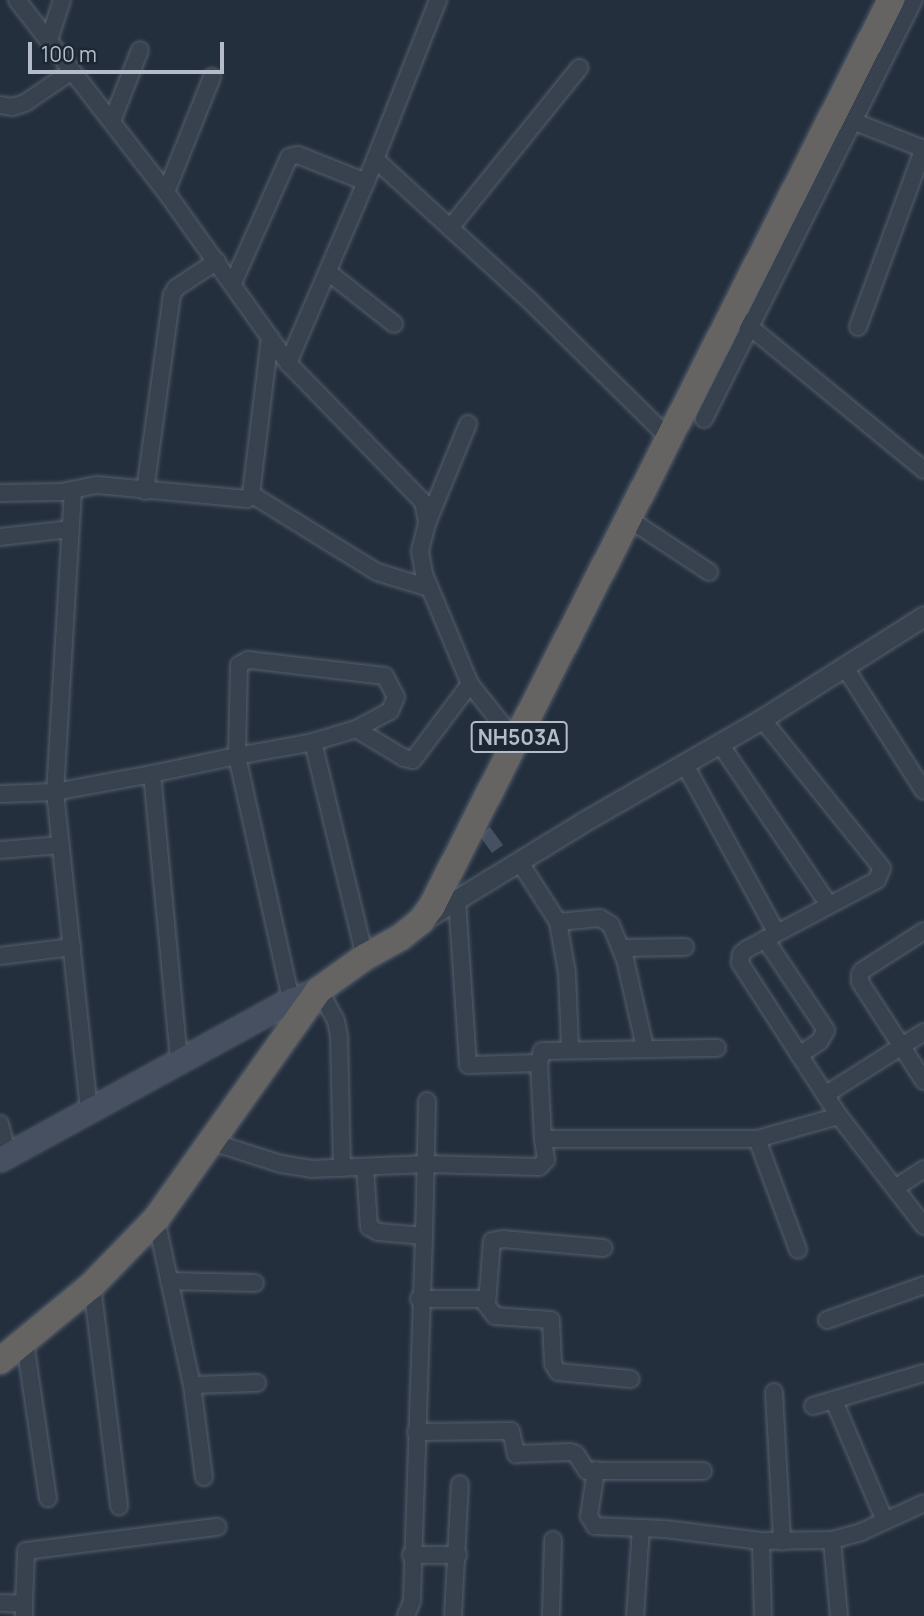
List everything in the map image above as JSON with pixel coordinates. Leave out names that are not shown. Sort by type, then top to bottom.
[{"type":"highway","name":"NH503A","points":[[0,1361],[92,1286],[156,1219],[319,990],[421,921],[439,893],[671,440],[742,321],[844,117],[891,0]]},
{"type":"main road","points":[[4,1157],[291,1000],[319,990]]},
{"type":"street","points":[[17,0],[166,192],[288,363],[423,502],[427,523]]},
{"type":"street","points":[[49,40],[62,0]]},
{"type":"street","points":[[288,363],[366,182],[438,0]]},
{"type":"street","points":[[858,327],[924,149],[844,117],[914,0]]},
{"type":"street","points":[[112,121],[139,50]]},
{"type":"street","points":[[450,228],[579,68]]},
{"type":"street","points":[[0,105],[12,107],[25,103],[72,71]]},
{"type":"street","points":[[166,192],[212,77]]},
{"type":"street","points":[[233,283],[289,157],[298,155],[366,182]]},
{"type":"street","points":[[375,159],[529,300],[671,440]]},
{"type":"street","points":[[145,491],[172,295],[176,288],[217,261]]},
{"type":"street","points":[[327,272],[394,324]]},
{"type":"street","points":[[704,419],[742,321],[924,470]]},
{"type":"street","points":[[0,493],[97,485],[242,501],[251,495],[270,337]]},
{"type":"street","points":[[468,424],[427,523],[420,562],[470,684],[516,742]]},
{"type":"street","points":[[73,489],[55,792],[89,1110]]},
{"type":"street","points":[[251,495],[377,572],[429,588]]},
{"type":"street","points":[[629,519],[709,572]]},
{"type":"street","points":[[0,537],[70,529]]},
{"type":"street","points":[[421,921],[762,719],[924,616]]},
{"type":"street","points":[[0,794],[55,792],[152,774],[237,756],[313,742],[356,729],[394,707],[396,697],[385,676],[242,661],[238,671],[237,756],[291,1000]]},
{"type":"street","points":[[844,666],[924,791]]},
{"type":"street","points":[[356,729],[404,758],[413,760],[470,684]]},
{"type":"street","points":[[762,719],[881,862],[881,874],[877,880],[770,935],[741,954],[740,963],[839,1116],[924,1226]]},
{"type":"street","points":[[313,742],[365,957]]},
{"type":"street","points":[[720,744],[829,905]]},
{"type":"street","points":[[684,763],[770,935],[826,1030],[820,1041],[799,1055]]},
{"type":"street","points":[[152,774],[178,1060]]},
{"type":"street","points":[[0,850],[61,845]]},
{"type":"street","points":[[519,861],[558,922],[567,973],[569,1049]]},
{"type":"street","points":[[457,899],[466,1061],[477,1067],[538,1063]]},
{"type":"street","points":[[558,922],[604,919],[611,925],[622,948],[645,1048]]},
{"type":"street","points":[[924,931],[862,971],[860,975],[860,982],[924,1081]]},
{"type":"street","points":[[0,956],[72,947]]},
{"type":"street","points":[[622,948],[685,947]]},
{"type":"street","points":[[319,990],[336,1021],[339,1036],[342,1168]]},
{"type":"street","points":[[825,1094],[924,1032]]},
{"type":"street","points":[[212,1142],[298,1168],[426,1164],[539,1167],[546,1160],[538,1063],[542,1051],[717,1048]]},
{"type":"street","points":[[406,1616],[412,1601],[411,1555],[427,1101]]},
{"type":"street","points":[[543,1139],[757,1139],[839,1116]]},
{"type":"street","points":[[0,1124],[4,1157]]},
{"type":"street","points":[[757,1139],[798,1250]]},
{"type":"street","points":[[365,1167],[369,1227],[378,1232],[424,1236]]},
{"type":"street","points":[[895,1188],[924,1169]]},
{"type":"street","points":[[156,1219],[192,1385],[204,1477]]},
{"type":"street","points":[[487,1304],[492,1241],[503,1239],[604,1248]]},
{"type":"street","points":[[169,1281],[255,1283]]},
{"type":"street","points":[[827,1321],[924,1285]]},
{"type":"street","points":[[92,1286],[119,1506]]},
{"type":"street","points":[[419,1299],[478,1298],[487,1304],[495,1316],[551,1320],[553,1364],[558,1372],[631,1379]]},
{"type":"street","points":[[25,1343],[48,1498]]},
{"type":"street","points":[[813,1406],[924,1373]]},
{"type":"street","points":[[192,1385],[257,1383]]},
{"type":"street","points":[[774,1392],[782,1542]]},
{"type":"street","points":[[834,1401],[885,1521]]},
{"type":"street","points":[[416,1432],[507,1430],[513,1433],[516,1454],[570,1452],[576,1454],[582,1468],[703,1471]]},
{"type":"street","points":[[596,1470],[590,1522],[602,1528],[641,1528],[761,1541],[832,1540],[885,1521],[924,1503]]},
{"type":"street","points":[[453,1616],[460,1484]]},
{"type":"street","points":[[0,1603],[24,1610],[26,1551],[217,1527]]},
{"type":"street","points":[[635,1616],[641,1528]]},
{"type":"street","points":[[551,1616],[553,1540]]},
{"type":"street","points":[[832,1540],[839,1616]]},
{"type":"street","points":[[761,1541],[763,1616]]},
{"type":"street","points":[[411,1555],[458,1555]]},
{"type":"building","points":[[490,827],[503,845],[492,853],[479,835]]}]
